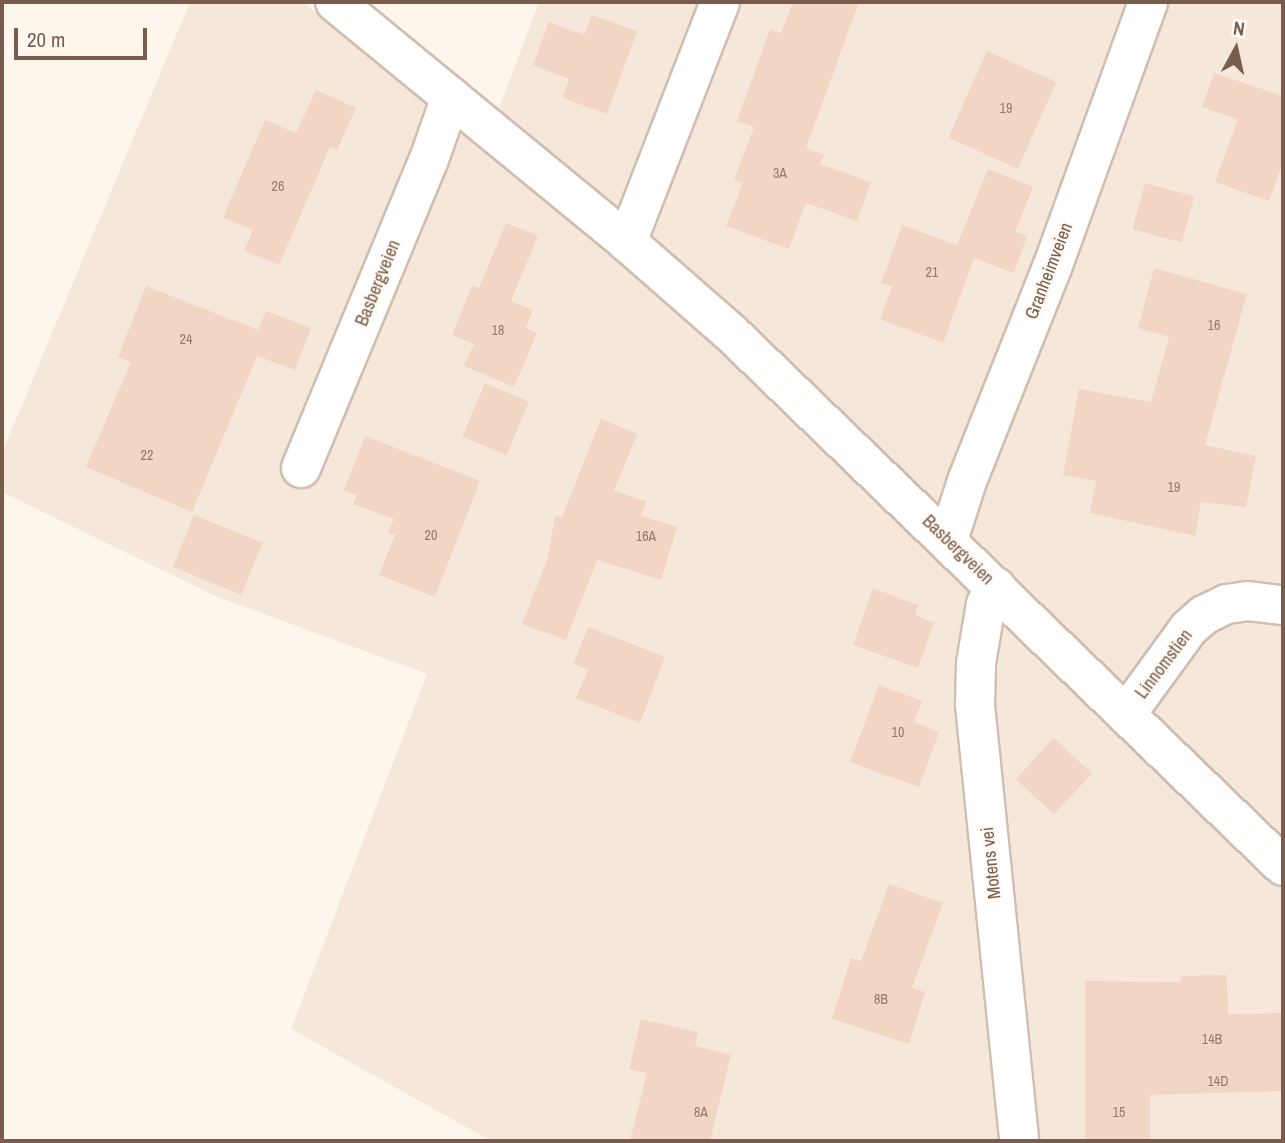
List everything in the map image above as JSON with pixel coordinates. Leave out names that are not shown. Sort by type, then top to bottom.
[{"type":"street","name":"Basbergveien","points":[[335,2],[627,242],[731,332],[1283,866]]},
{"type":"street","points":[[627,242],[720,2]]},
{"type":"street","name":"Granheimveien","points":[[948,540],[967,481],[1053,265],[1148,2]]},
{"type":"street","name":"Basbergveien","points":[[301,468],[428,162],[451,97]]},
{"type":"street","name":"Motens vei","points":[[996,587],[986,604],[976,663],[975,705],[1019,1141]]},
{"type":"street","name":"Linnomstien","points":[[1127,713],[1189,628],[1204,615],[1227,604],[1248,601],[1283,606]]},
{"type":"shaded area","points":[[190,2],[302,2],[488,138],[539,2],[1283,2],[1283,1141],[491,1141],[291,1029],[427,674],[215,596],[2,492],[2,453]]},
{"type":"building","points":[[793,2],[859,2],[806,148],[824,155],[820,164],[871,182],[857,221],[806,203],[789,249],[726,226],[743,183],[734,180],[754,127],[737,121],[770,29],[781,33]]},
{"type":"building","points":[[592,15],[637,31],[607,114],[563,98],[569,79],[533,65],[549,22],[584,35]]},
{"type":"building","points":[[987,51],[1056,82],[1018,169],[948,138]]},
{"type":"building","points":[[1214,73],[1283,96],[1283,162],[1269,201],[1215,182],[1238,119],[1202,107]]},
{"type":"building","points":[[316,90],[356,108],[337,150],[330,147],[279,265],[244,251],[253,230],[223,217],[265,120],[296,133]]},
{"type":"building","points":[[988,169],[1033,187],[1015,232],[1027,236],[1014,273],[974,258],[943,343],[880,319],[892,286],[881,283],[902,225],[957,245]]},
{"type":"building","points":[[1145,183],[1194,196],[1182,243],[1133,229]]},
{"type":"building","points":[[506,223],[538,236],[511,301],[533,310],[526,328],[537,333],[514,387],[464,366],[474,344],[452,335],[472,285],[479,288]]},
{"type":"building","points":[[1154,268],[1247,294],[1205,445],[1256,456],[1246,507],[1201,502],[1195,536],[1090,513],[1096,481],[1063,475],[1079,389],[1151,402],[1169,337],[1138,328]]},
{"type":"building","points":[[146,286],[258,330],[266,311],[311,328],[295,370],[257,356],[192,512],[86,467],[131,362],[118,357]]},
{"type":"building","points":[[485,383],[529,402],[507,455],[462,436]]},
{"type":"building","points":[[601,419],[637,434],[614,491],[646,501],[641,516],[677,527],[661,580],[597,560],[566,640],[522,624],[547,560],[555,516],[562,517]]},
{"type":"building","points":[[365,436],[480,481],[435,597],[379,575],[395,535],[388,532],[394,519],[353,504],[357,495],[344,490]]},
{"type":"building","points":[[194,515],[263,543],[242,595],[173,567]]},
{"type":"building","points":[[873,588],[918,605],[915,615],[934,623],[918,668],[853,645]]},
{"type":"building","points":[[588,627],[665,657],[640,723],[576,698],[588,670],[573,664]]},
{"type":"building","points":[[879,685],[922,701],[914,722],[939,732],[919,787],[850,762]]},
{"type":"building","points":[[1054,738],[1092,773],[1054,814],[1016,779]]},
{"type":"building","points":[[889,884],[943,903],[912,988],[925,992],[909,1044],[832,1019],[851,958],[861,961]]},
{"type":"building","points":[[1227,975],[1228,1014],[1283,1013],[1283,1091],[1150,1095],[1150,1141],[1085,1141],[1085,981],[1181,982],[1181,976]]},
{"type":"building","points":[[641,1019],[698,1032],[695,1046],[731,1055],[710,1141],[630,1141],[647,1073],[629,1069]]}]
